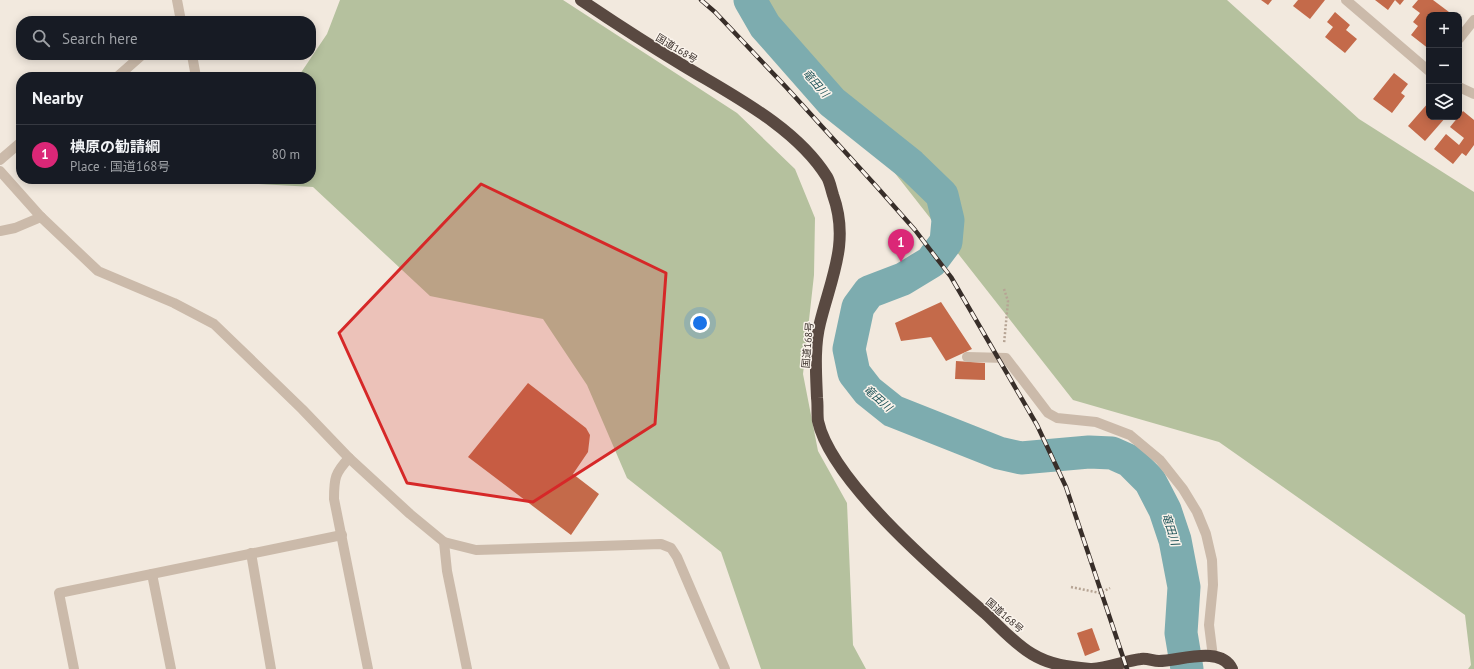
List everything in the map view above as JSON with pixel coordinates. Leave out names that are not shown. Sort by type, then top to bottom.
[{"type":"highway","name":"国道168号","points":[[581,0],[633,36],[769,117],[806,151],[827,178],[838,209],[841,237],[837,266],[820,325],[816,366],[818,421],[830,452],[852,482],[889,523],[946,579],[1029,653],[1061,668],[1107,668],[1139,659],[1159,665],[1172,660],[1210,656]]},
{"type":"highway","points":[[1210,656],[1220,658],[1230,665],[1232,669]]},
{"type":"street","points":[[177,0],[180,16]]},
{"type":"street","points":[[1346,0],[1426,68]]},
{"type":"street","points":[[1462,35],[1474,20]]},
{"type":"street","points":[[123,72],[136,60]]},
{"type":"street","points":[[193,60],[195,72]]},
{"type":"street","points":[[1462,88],[1474,94]]},
{"type":"street","points":[[0,160],[16,146]]},
{"type":"street","points":[[0,171],[41,216],[98,271],[174,303],[214,324],[302,409],[349,458],[410,514],[444,542],[476,550],[661,544],[671,548],[725,669]]},
{"type":"street","points":[[0,231],[15,228],[41,216]]},
{"type":"street","points":[[967,357],[1006,358],[1048,413],[1057,418],[1096,422],[1130,436],[1160,460],[1183,489],[1197,512],[1206,534],[1212,560],[1213,585],[1209,625],[1210,656]]},
{"type":"street","points":[[349,458],[338,470],[334,485],[334,499],[368,669]]},
{"type":"street","points":[[74,669],[59,593],[342,535]]},
{"type":"street","points":[[444,542],[447,571],[466,669]]},
{"type":"street","points":[[251,553],[271,669]]},
{"type":"street","points":[[152,574],[170,669]]},
{"type":"path","points":[[1004,289],[1008,301],[1004,342],[1006,358]]},
{"type":"path","points":[[1071,587],[1100,593],[1110,588]]},
{"type":"highlighted area","points":[[481,184],[666,273],[655,424],[533,502],[407,483],[339,333]]},
{"type":"green space","points":[[340,0],[563,0],[737,113],[795,169],[815,218],[814,275],[803,374],[818,451],[847,503],[853,645],[866,669],[761,669],[721,552],[627,478],[587,385],[543,319],[430,296],[313,187],[257,184],[316,184],[316,72],[301,72],[309,60],[316,60],[316,50],[327,34]]},
{"type":"green space","points":[[759,0],[1227,0],[1359,119],[1474,192],[1474,669],[1468,669],[1471,665],[1465,615],[1219,442],[1073,400]]},
{"type":"building","points":[[1261,0],[1272,0],[1268,5]]},
{"type":"building","points":[[1298,0],[1325,0],[1310,19],[1293,6]]},
{"type":"building","points":[[1375,0],[1395,0],[1388,10]]},
{"type":"building","points":[[1395,0],[1404,0],[1400,5]]},
{"type":"building","points":[[1418,0],[1433,0],[1449,12],[1426,12],[1426,47],[1411,35],[1418,26],[1413,22],[1420,13],[1412,7]]},
{"type":"building","points":[[1335,12],[1350,25],[1346,30],[1357,39],[1345,53],[1325,37],[1333,27],[1327,22]]},
{"type":"building","points":[[1394,73],[1408,84],[1401,93],[1405,96],[1392,113],[1373,99]]},
{"type":"building","points":[[1426,105],[1426,120],[1443,120],[1425,141],[1408,126]]},
{"type":"building","points":[[1463,111],[1474,120],[1474,145],[1466,156],[1462,153],[1453,164],[1434,149],[1446,134],[1459,145],[1464,138],[1450,127],[1456,120],[1462,120]]},
{"type":"building","points":[[941,302],[972,349],[946,361],[931,337],[901,341],[895,323]]},
{"type":"building","points":[[956,361],[985,363],[985,380],[955,379]]},
{"type":"building","points":[[528,383],[586,428],[590,435],[588,452],[573,474],[599,494],[571,535],[468,457]]},
{"type":"building","points":[[1092,628],[1100,650],[1085,656],[1077,633]]},
{"type":"waterway","name":"竜田川","points":[[750,0],[765,26],[832,102],[911,165],[942,195],[948,220],[946,242],[931,262],[903,279],[869,292],[858,307],[849,349],[854,373],[868,391],[893,411],[999,453],[1021,458],[1089,452],[1112,453],[1130,461],[1150,481],[1165,510],[1175,540],[1184,587],[1181,633],[1187,669]]},
{"type":"railway","points":[[701,0],[715,12],[786,87],[877,187],[915,230],[951,277],[1037,425],[1066,487],[1127,669]]},
{"type":"place","name":"椣原の勧請綱","points":[[901,262]]}]
